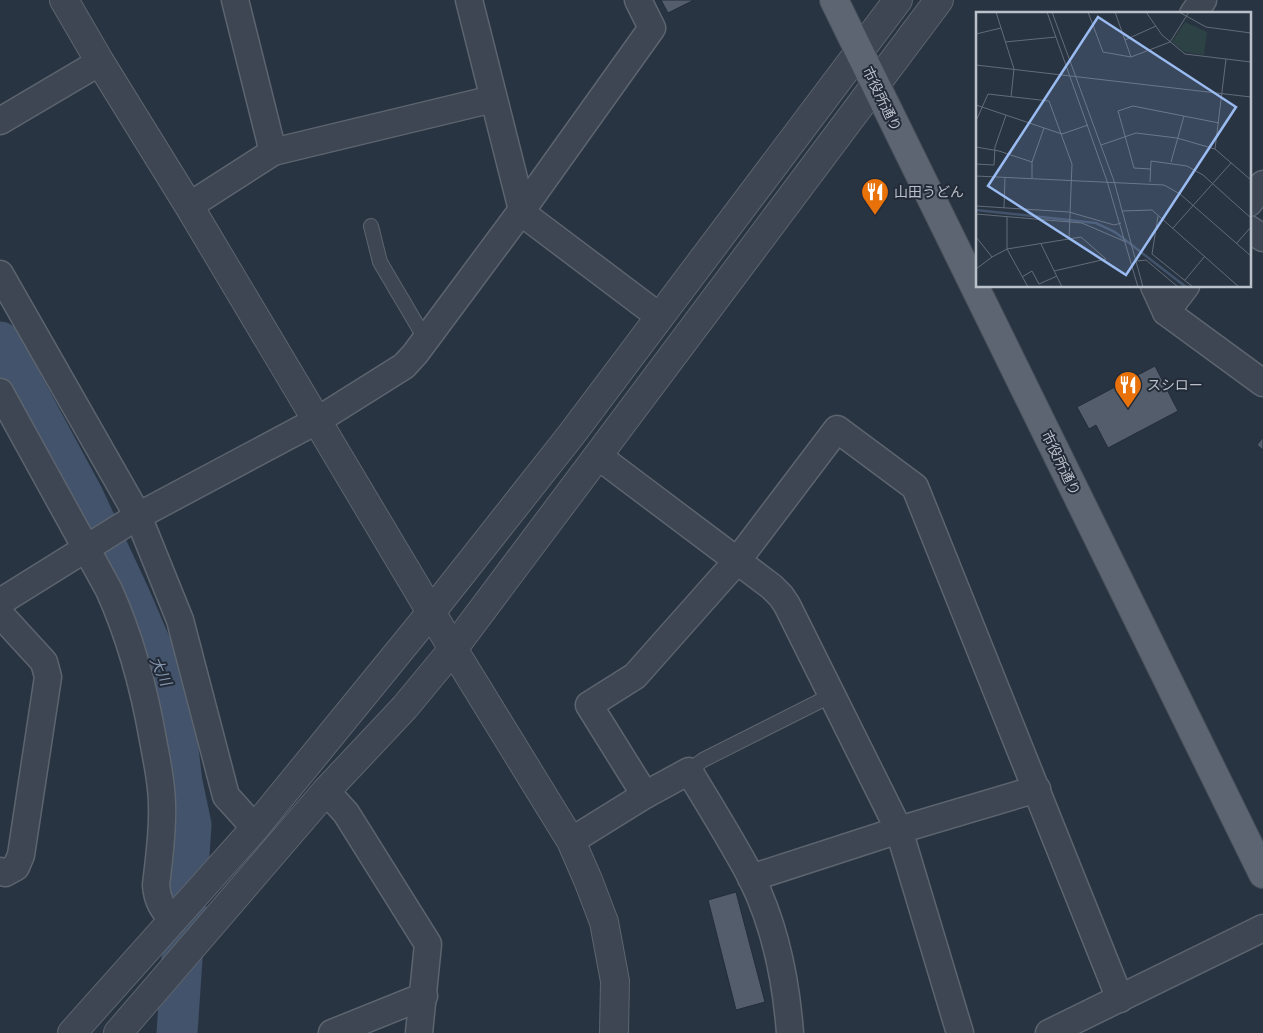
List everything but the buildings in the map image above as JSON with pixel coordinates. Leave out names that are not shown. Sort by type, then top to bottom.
[{"type":"main road","name":"市役所通り","points":[[834,0],[1263,874]]},
{"type":"street","points":[[64,0],[570,841],[588,880],[604,922],[615,981],[614,1033]]},
{"type":"street","points":[[235,0],[273,152]]},
{"type":"street","points":[[469,0],[522,210],[530,219],[660,317]]},
{"type":"street","points":[[0,602],[132,520],[318,420],[404,366],[522,210],[652,28],[638,0]]},
{"type":"street","points":[[72,1033],[255,828],[432,611],[571,435],[898,0]]},
{"type":"street","points":[[118,1033],[326,791],[405,707],[454,649],[940,0]]},
{"type":"street","points":[[1194,12],[1203,0]]},
{"type":"street","points":[[0,121],[100,62]]},
{"type":"street","points":[[189,206],[273,152],[493,99]]},
{"type":"street","points":[[1250,202],[1263,184]]},
{"type":"street","points":[[1250,230],[1263,238]]},
{"type":"street","points":[[0,274],[132,520],[180,620],[226,796],[255,828]]},
{"type":"street","points":[[1155,288],[1166,312],[1263,384]]},
{"type":"street","points":[[1166,312],[1184,288]]},
{"type":"street","points":[[0,392],[90,546],[124,623],[137,662],[147,704],[161,787],[162,806],[156,885],[157,896],[167,928]]},
{"type":"street","points":[[645,795],[589,705],[634,676],[737,561],[837,429],[915,487],[1120,999]]},
{"type":"street","points":[[598,456],[772,587],[781,596],[898,830],[960,1033]]},
{"type":"street","points":[[0,614],[44,662],[48,677],[21,855],[16,867],[5,873],[0,871]]},
{"type":"street","points":[[570,841],[689,770],[751,878],[768,920],[783,977],[790,1033]]},
{"type":"street","points":[[751,878],[898,830],[1037,789]]},
{"type":"street","points":[[326,791],[346,813],[428,944],[424,996],[418,1033]]},
{"type":"street","points":[[1049,1033],[1263,928]]},
{"type":"street","points":[[332,1033],[424,996]]},
{"type":"lane","points":[[371,226],[380,262],[420,330],[428,336]]},
{"type":"lane","points":[[689,770],[704,760],[832,695]]},
{"type":"waterway","name":"大川","points":[[0,342],[83,496],[131,599],[171,692],[182,782],[191,825],[177,1033]]},
{"type":"place","name":"山田うどん","points":[[875,216]]},
{"type":"place","name":"スシロー","points":[[1128,409]]}]
